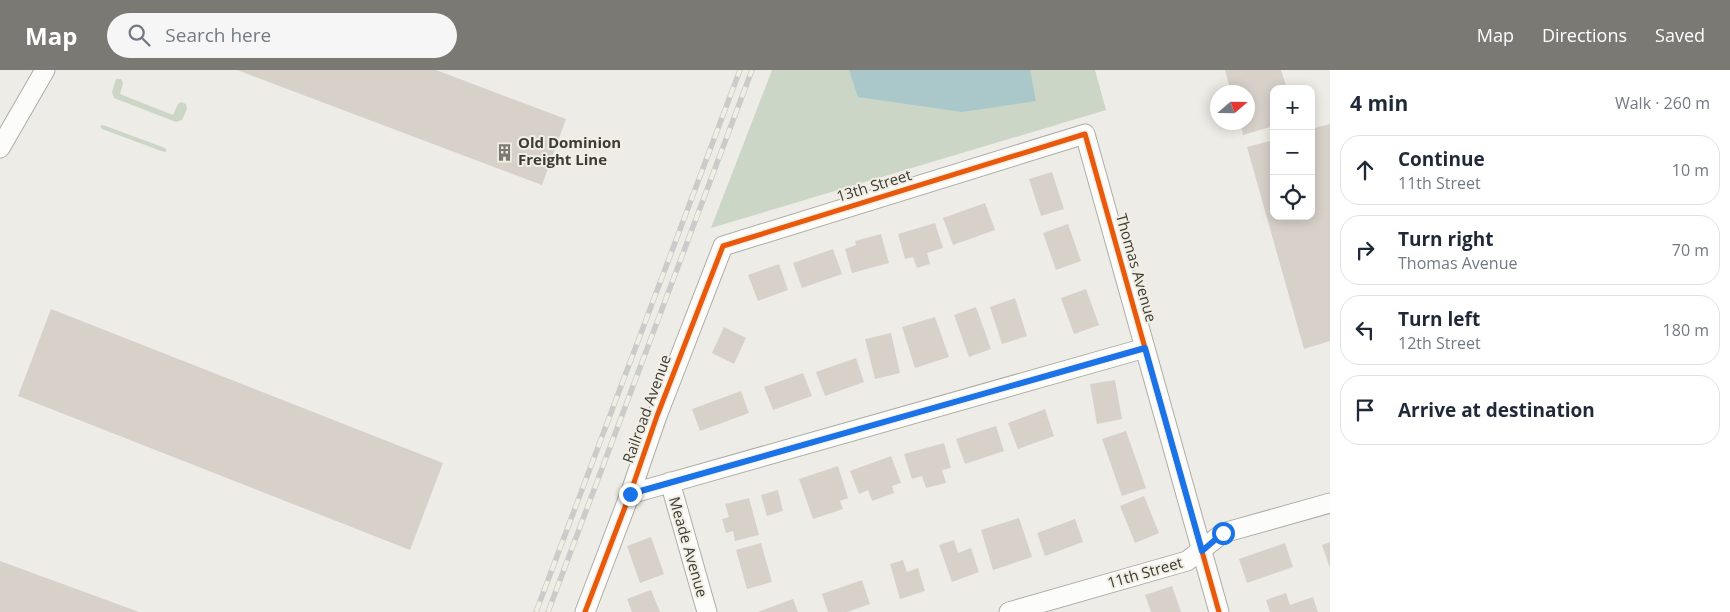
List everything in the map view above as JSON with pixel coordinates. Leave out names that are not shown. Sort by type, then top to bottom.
[{"type":"street","points":[[0,148],[45,70]]},
{"type":"street","name":"13th Street","points":[[702,299],[723,246],[1086,134]]},
{"type":"street","name":"Thomas Avenue","points":[[1086,134],[1219,612]]},
{"type":"street","name":"Railroad Avenue","points":[[585,612],[702,299]]},
{"type":"street","points":[[630,494],[1145,348]]},
{"type":"street","name":"Meade Avenue","points":[[670,482],[707,612]]},
{"type":"street","name":"11th Street","points":[[1009,612],[1187,561],[1223,533],[1330,503]]},
{"type":"green space","points":[[772,70],[1095,70],[1106,110],[711,228]]},
{"type":"green space","points":[[116,79],[121,79],[123,83],[120,94],[173,115],[178,104],[181,102],[186,104],[187,109],[182,120],[176,122],[114,98],[112,92]]},
{"type":"green space","points":[[103,125],[165,148],[167,151],[164,152],[102,129],[100,126]]},
{"type":"water","points":[[849,70],[1030,70],[1036,101],[962,112],[858,97]]},
{"type":"building","name":"Old Dominion Freight Line","points":[[237,70],[436,70],[566,119],[542,185]]},
{"type":"building","points":[[1225,70],[1281,70],[1286,85],[1270,85],[1270,127],[1243,135],[1242,130],[1255,130],[1255,85],[1229,85]]},
{"type":"building","points":[[1330,124],[1330,341],[1304,349],[1247,147],[1270,141],[1270,220],[1315,220],[1315,128]]},
{"type":"building","points":[[1052,172],[1064,209],[1041,216],[1029,179]]},
{"type":"building","points":[[985,203],[995,230],[953,245],[943,218]]},
{"type":"building","points":[[935,223],[943,248],[927,253],[930,264],[917,268],[913,257],[905,259],[898,234]]},
{"type":"building","points":[[1068,224],[1081,261],[1056,270],[1043,233]]},
{"type":"building","points":[[881,234],[889,263],[852,273],[845,249],[856,245],[855,241]]},
{"type":"building","points":[[833,249],[842,274],[802,288],[793,263]]},
{"type":"building","points":[[779,264],[788,290],[758,301],[748,275]]},
{"type":"building","points":[[1086,289],[1099,325],[1074,334],[1061,298]]},
{"type":"building","points":[[1015,298],[1027,336],[1002,344],[990,307]]},
{"type":"building","points":[[976,307],[991,349],[969,357],[954,315]]},
{"type":"building","points":[[51,309],[443,463],[410,550],[18,396]]},
{"type":"building","points":[[935,317],[949,357],[915,368],[902,327]]},
{"type":"building","points":[[724,327],[746,338],[734,364],[712,353]]},
{"type":"building","points":[[891,333],[900,373],[875,379],[865,339]]},
{"type":"building","points":[[856,358],[864,382],[825,396],[816,372]]},
{"type":"building","points":[[803,373],[812,396],[773,410],[764,387]]},
{"type":"building","points":[[1115,380],[1122,419],[1097,424],[1090,384]]},
{"type":"building","points":[[741,391],[749,413],[700,431],[692,409]]},
{"type":"building","points":[[1045,409],[1054,436],[1018,449],[1008,423]]},
{"type":"building","points":[[996,426],[1004,451],[965,464],[956,439]]},
{"type":"building","points":[[1126,431],[1146,488],[1122,496],[1102,439]]},
{"type":"building","points":[[944,443],[951,468],[942,470],[946,483],[926,488],[922,476],[912,479],[904,454]]},
{"type":"building","points":[[891,456],[901,483],[892,486],[894,493],[872,501],[868,490],[859,494],[850,471]]},
{"type":"building","points":[[838,466],[848,498],[840,501],[843,509],[813,519],[799,479]]},
{"type":"building","points":[[778,490],[783,511],[767,516],[761,495]]},
{"type":"building","points":[[1144,496],[1159,533],[1135,543],[1120,506]]},
{"type":"building","points":[[749,498],[759,535],[735,541],[733,531],[726,533],[722,519],[729,517],[725,504]]},
{"type":"building","points":[[1019,518],[1032,557],[993,570],[981,530]]},
{"type":"building","points":[[1075,519],[1083,542],[1045,556],[1037,533]]},
{"type":"building","points":[[651,537],[664,574],[640,583],[627,546]]},
{"type":"building","points":[[954,540],[958,553],[971,548],[979,572],[952,582],[939,545]]},
{"type":"building","points":[[1330,542],[1330,568],[1322,545]]},
{"type":"building","points":[[761,543],[772,582],[747,589],[736,550]]},
{"type":"building","points":[[1285,543],[1293,567],[1247,583],[1239,559]]},
{"type":"building","points":[[903,560],[907,572],[918,568],[925,591],[900,599],[890,564]]},
{"type":"building","points":[[0,561],[139,612],[0,612]]},
{"type":"building","points":[[862,580],[870,604],[847,612],[828,612],[822,594]]},
{"type":"building","points":[[1172,586],[1181,612],[1151,612],[1145,595]]},
{"type":"building","points":[[651,590],[660,612],[632,612],[627,599]]},
{"type":"building","points":[[1286,593],[1290,605],[1313,597],[1318,612],[1270,612],[1266,600]]},
{"type":"building","points":[[793,599],[798,612],[758,612]]},
{"type":"railway","points":[[536,612],[740,70]]},
{"type":"railway","points":[[548,612],[752,70]]},
{"type":"cycle path","points":[[585,612],[630,494],[657,416],[723,246],[1085,134],[1219,612]]},
{"type":"cycle path","points":[[630,494],[1145,348]]},
{"type":"place","name":"Old Dominion Freight Line","points":[[504,152]]},
{"type":"route","points":[[630,494],[1145,348],[1202,551],[1223,533]]}]
